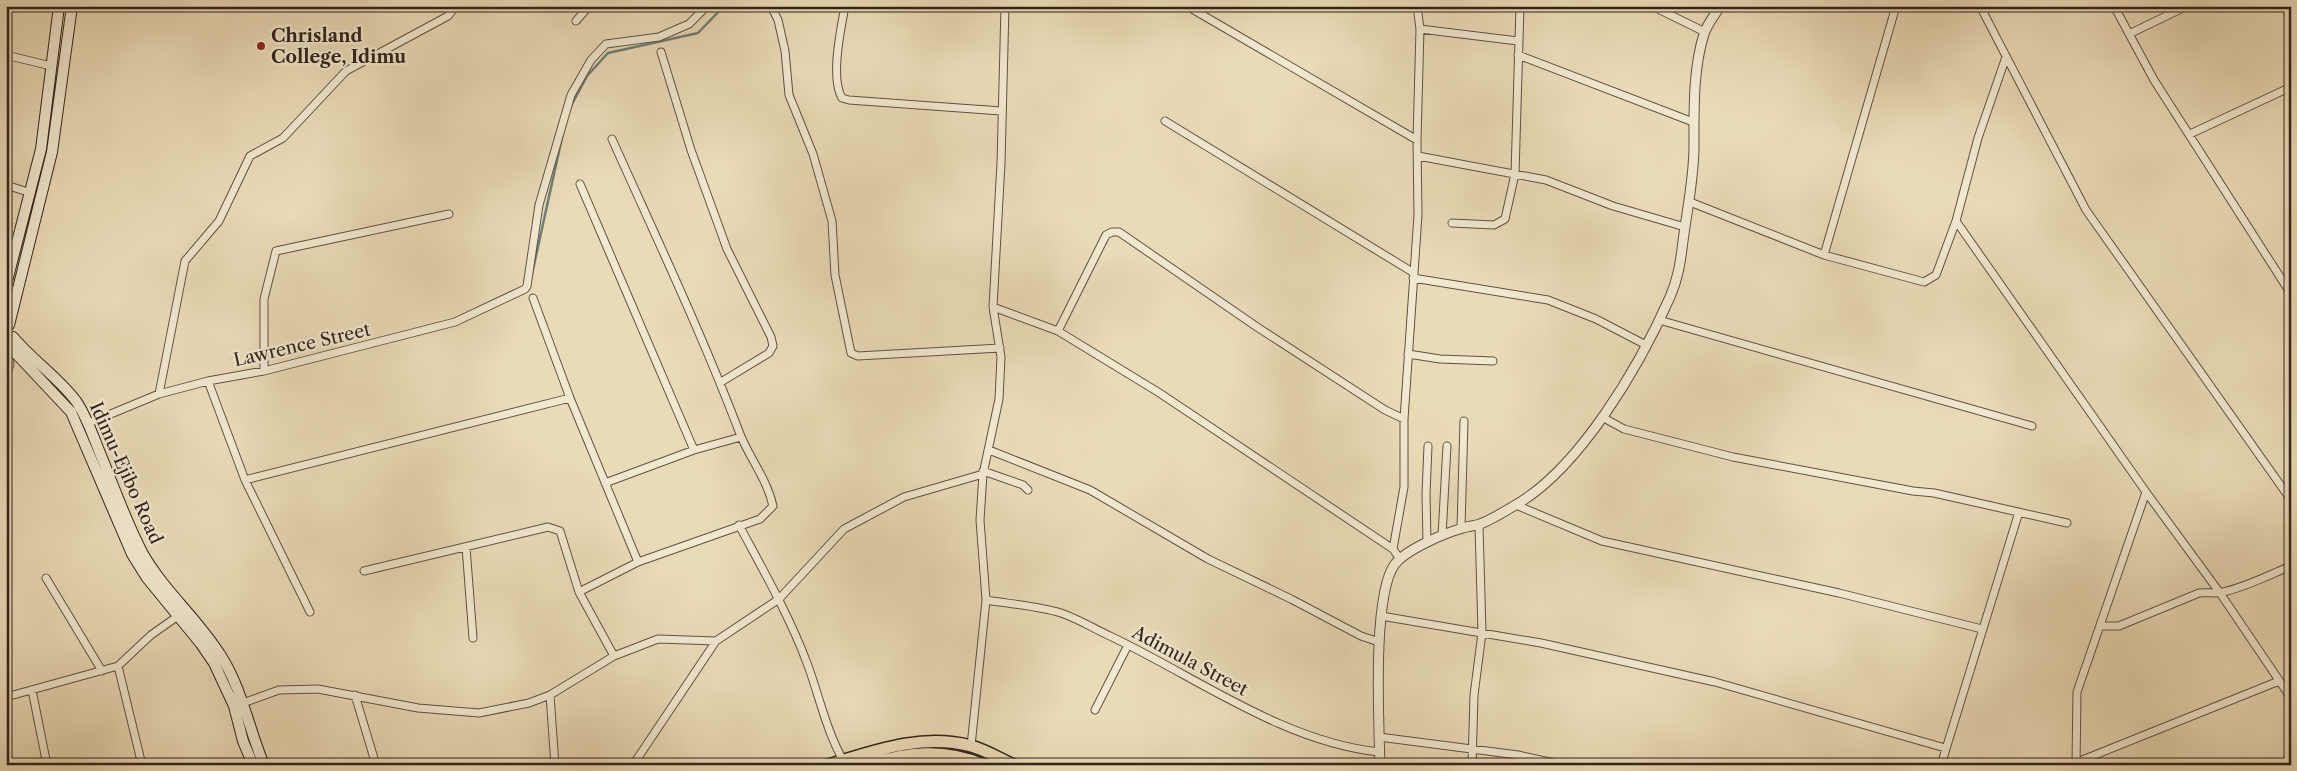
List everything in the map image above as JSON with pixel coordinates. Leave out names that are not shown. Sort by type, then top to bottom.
[{"type":"main road","points":[[6,285],[41,149],[60,6]]},
{"type":"main road","points":[[8,342],[13,330],[8,324],[52,152],[72,6]]},
{"type":"main road","name":"Idimu-Ejibo Road","points":[[8,342],[64,387],[77,402],[89,424],[130,528],[144,555],[156,574],[210,638],[223,658],[243,703],[253,738],[264,765]]},
{"type":"main road","name":"Idimu-Ejibo Road","points":[[8,342],[71,412],[132,554],[147,578],[202,644],[221,678],[234,706],[243,741],[253,765]]},
{"type":"main road","points":[[828,765],[887,747],[923,741],[971,746],[1014,765]]},
{"type":"main road","points":[[866,765],[890,757],[923,752],[984,765]]},
{"type":"street","points":[[159,394],[185,261],[219,221],[250,156],[283,138],[346,71],[448,16],[456,6]]},
{"type":"street","points":[[576,21],[589,6]]},
{"type":"street","name":"Lawrence Street","points":[[89,424],[159,394],[208,381],[264,371],[454,322],[527,286],[539,205],[571,95],[591,60],[606,44],[659,37],[689,24],[707,6]]},
{"type":"street","points":[[771,6],[778,20],[785,51],[789,95],[813,154],[832,221],[835,275],[851,353],[858,356],[1000,348]]},
{"type":"street","points":[[845,6],[838,44],[837,85],[842,98],[1001,111]]},
{"type":"street","points":[[971,746],[986,600],[980,520],[983,472],[999,399],[1000,348],[993,307],[1001,163],[1005,6]]},
{"type":"street","points":[[1187,6],[1417,140]]},
{"type":"street","points":[[1393,549],[1404,487],[1404,418],[1418,215],[1417,140],[1420,29],[1417,6]]},
{"type":"street","points":[[1452,223],[1494,225],[1505,219],[1514,174],[1520,6]]},
{"type":"street","points":[[1652,6],[1704,32]]},
{"type":"street","points":[[1380,765],[1379,642],[1381,616],[1390,572],[1400,559],[1427,542],[1462,528],[1479,524],[1516,506],[1564,466],[1602,417],[1646,345],[1674,288],[1682,262],[1685,227],[1690,202],[1694,147],[1693,122],[1704,32],[1720,6]]},
{"type":"street","points":[[1824,255],[1896,6]]},
{"type":"street","points":[[1980,6],[2086,210],[2291,500]]},
{"type":"street","points":[[2114,6],[2154,80],[2291,294]]},
{"type":"street","points":[[2129,34],[2187,6]]},
{"type":"street","points":[[1420,29],[1518,40]]},
{"type":"street","points":[[660,52],[691,150],[727,249],[771,337],[773,346],[769,353],[721,382]]},
{"type":"street","points":[[6,55],[51,66]]},
{"type":"street","points":[[1518,55],[1693,122]]},
{"type":"street","points":[[1690,202],[1824,255],[1924,282],[1936,275],[1956,221],[1978,138],[2006,57]]},
{"type":"street","points":[[2190,134],[2291,87]]},
{"type":"street","points":[[1165,121],[1414,275],[1548,300],[1596,319],[1646,345]]},
{"type":"street","points":[[579,592],[638,562],[760,519],[773,506],[770,489],[741,437],[721,382],[612,139]]},
{"type":"street","points":[[1418,156],[1546,180],[1613,206],[1685,227]]},
{"type":"street","points":[[580,184],[694,450]]},
{"type":"street","points":[[6,185],[30,193]]},
{"type":"street","points":[[264,371],[264,299],[276,251],[449,214]]},
{"type":"street","points":[[1956,221],[2146,492],[2220,593],[2291,698]]},
{"type":"street","points":[[1058,331],[1106,235],[1112,232],[1119,232],[1257,327],[1385,410],[1404,418]]},
{"type":"street","points":[[533,298],[570,398],[638,562]]},
{"type":"street","points":[[993,307],[1058,331],[1158,392],[1393,549],[1400,559]]},
{"type":"street","points":[[1659,320],[1727,341],[2032,426]]},
{"type":"street","points":[[6,349],[10,364],[6,379]]},
{"type":"street","points":[[1408,354],[1440,359],[1493,361]]},
{"type":"street","points":[[208,381],[245,480],[310,612]]},
{"type":"street","points":[[245,480],[570,398]]},
{"type":"street","points":[[1602,417],[1624,429],[1734,457],[1934,493],[2067,523]]},
{"type":"street","points":[[1462,528],[1464,421]]},
{"type":"street","points":[[606,483],[694,450],[741,437]]},
{"type":"street","points":[[1427,542],[1428,446]]},
{"type":"street","points":[[1442,536],[1447,446]]},
{"type":"street","points":[[989,450],[1090,490],[1208,559],[1361,636],[1379,642]]},
{"type":"street","points":[[633,765],[716,642],[779,598],[844,529],[904,497],[983,472],[1023,485],[1028,490]]},
{"type":"street","points":[[2075,764],[2077,692],[2146,492]]},
{"type":"street","points":[[1516,506],[1602,541],[1839,593],[1982,629]]},
{"type":"street","points":[[1942,765],[1945,748],[2019,512]]},
{"type":"street","points":[[1472,765],[1474,695],[1482,633],[1479,524]]},
{"type":"street","points":[[739,525],[779,598],[807,662],[824,713],[843,760]]},
{"type":"street","points":[[364,571],[548,526],[554,528],[560,531],[579,592],[614,656]]},
{"type":"street","points":[[466,547],[473,638]]},
{"type":"street","points":[[2101,626],[2119,626],[2199,593],[2211,591],[2220,593],[2291,566]]},
{"type":"street","points":[[46,578],[102,671]]},
{"type":"street","name":"Adimula Street","points":[[986,600],[1061,613],[1128,645],[1250,709],[1317,738],[1350,749],[1380,752]]},
{"type":"street","points":[[6,696],[118,666],[151,635],[178,616]]},
{"type":"street","points":[[1381,616],[1541,643],[1715,682],[1945,748]]},
{"type":"street","points":[[243,703],[279,690],[318,689],[418,708],[479,713],[529,703],[550,695],[614,656],[658,639],[716,642]]},
{"type":"street","points":[[1095,710],[1128,645]]},
{"type":"street","points":[[118,666],[142,765]]},
{"type":"street","points":[[2064,765],[2075,764],[2279,681]]},
{"type":"street","points":[[32,690],[46,765]]},
{"type":"street","points":[[355,695],[376,765]]},
{"type":"street","points":[[550,695],[555,765]]},
{"type":"street","points":[[1379,737],[1518,756],[1563,765]]},
{"type":"waterway","points":[[571,106],[587,76],[608,53],[698,33],[724,6]]},
{"type":"waterway","points":[[532,274],[563,133]]},
{"type":"place","name":"Chrisland College, Idimu","points":[[261,46]]}]
